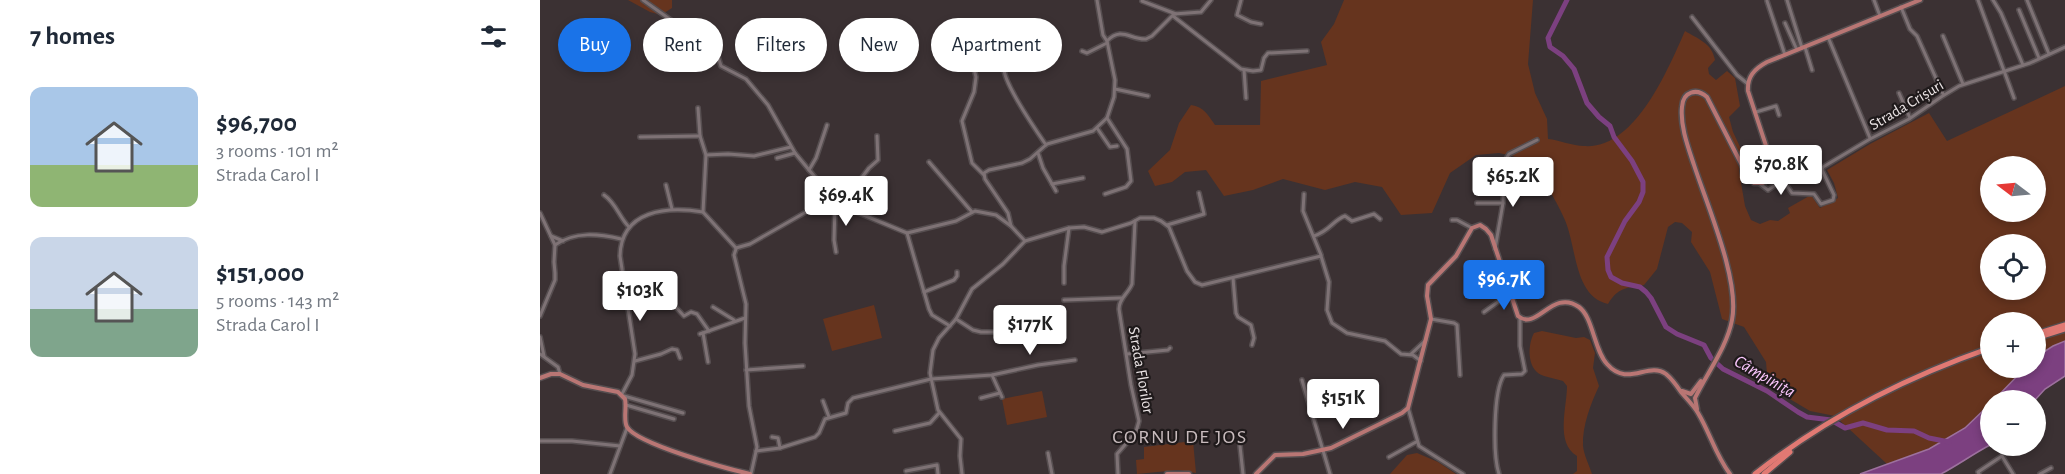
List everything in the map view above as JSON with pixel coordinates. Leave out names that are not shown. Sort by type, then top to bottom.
[{"type":"highway","points":[[2046,333],[2065,327]]},
{"type":"highway","points":[[1755,474],[1782,453],[1851,413],[1980,354]]},
{"type":"highway","points":[[1762,474],[1825,428]]},
{"type":"main road","points":[[1697,411],[1695,399],[1722,347],[1732,320],[1733,292],[1730,273],[1686,140],[1682,106],[1684,99],[1688,93],[1700,92],[1710,100],[1748,177],[1752,182],[1760,184],[1767,182],[1771,177],[1773,166],[1748,84],[1751,75],[1758,68],[1785,55],[1920,0]]},
{"type":"main road","points":[[1256,474],[1275,455],[1304,454],[1338,445],[1408,408],[1431,319],[1427,296],[1428,285],[1456,256],[1472,228],[1480,225],[1486,229],[1515,312],[1520,318],[1527,321],[1534,319],[1551,305],[1558,303],[1577,306],[1585,315],[1602,357],[1613,370],[1632,376],[1660,371],[1669,377],[1697,411],[1728,474]]},
{"type":"main road","points":[[1688,400],[1690,394],[1707,373]]},
{"type":"main road","points":[[540,378],[560,374],[583,385],[615,391],[623,395],[627,428],[666,449],[732,472],[751,474]]},
{"type":"main road","points":[[1680,391],[1690,394],[1695,399]]},
{"type":"main road","points":[[1688,400],[1692,402],[1695,399]]},
{"type":"main road","points":[[1167,474],[1189,474]]},
{"type":"street","points":[[644,0],[682,28],[701,27],[711,33],[721,66],[750,83],[772,112],[795,153],[819,182],[828,205]]},
{"type":"street","points":[[984,175],[989,170],[1022,163],[1046,145],[1087,133],[1097,128],[1107,118],[1115,89],[1107,42],[1102,35],[1097,0]]},
{"type":"street","points":[[1082,51],[1087,53],[1120,33],[1146,39],[1174,15],[1201,12],[1211,0]]},
{"type":"street","points":[[1241,0],[1237,15],[1261,24]]},
{"type":"street","points":[[1787,0],[1801,48]]},
{"type":"street","points":[[1874,0],[1880,16]]},
{"type":"street","points":[[1978,0],[2014,98]]},
{"type":"street","points":[[1993,0],[2003,16],[2023,65]]},
{"type":"street","points":[[2027,0],[2049,54]]},
{"type":"street","points":[[1767,1],[1785,55]]},
{"type":"street","points":[[1142,2],[1174,15],[1244,70],[1261,70],[1268,53],[1307,51]]},
{"type":"street","points":[[1901,8],[1910,29],[1917,36],[1943,95]]},
{"type":"street","points":[[2019,10],[2039,59]]},
{"type":"street","points":[[1692,17],[1737,75],[1748,84]]},
{"type":"street","points":[[1785,23],[1812,70]]},
{"type":"street","points":[[1943,36],[1963,85]]},
{"type":"street","points":[[1828,37],[1870,139]]},
{"type":"street","name":"Strada Crișuri","points":[[1760,184],[1768,190],[1780,182],[1787,184],[1792,193],[1814,194],[1821,204],[1834,199],[1822,168],[1963,85],[2023,65],[2065,47]]},
{"type":"street","points":[[1244,70],[1246,98]]},
{"type":"street","points":[[975,72],[974,92],[962,121],[972,163],[984,175],[1008,213],[1011,226]]},
{"type":"street","points":[[1005,72],[1024,111],[1046,145]]},
{"type":"street","points":[[1115,89],[1148,96]]},
{"type":"street","points":[[1899,93],[1910,118]]},
{"type":"street","points":[[1755,112],[1776,106],[1779,115]]},
{"type":"street","points":[[698,108],[700,136],[706,156],[703,212]]},
{"type":"street","points":[[1104,194],[1126,187],[1131,181],[1127,149],[1107,118]]},
{"type":"street","points":[[809,170],[816,158],[827,125]]},
{"type":"street","points":[[1097,128],[1110,147],[1117,146]]},
{"type":"street","points":[[640,137],[700,136]]},
{"type":"street","points":[[825,193],[858,186],[869,168],[878,160],[877,136]]},
{"type":"street","points":[[1495,250],[1503,203],[1503,165],[1509,154],[1537,140]]},
{"type":"street","points":[[706,156],[728,154],[754,156],[791,147]]},
{"type":"street","points":[[777,158],[795,153]]},
{"type":"street","points":[[1038,153],[1043,168],[1056,191]]},
{"type":"street","points":[[929,162],[972,212]]},
{"type":"street","points":[[1503,165],[1519,190]]},
{"type":"street","points":[[1052,184],[1083,178]]},
{"type":"street","points":[[666,185],[672,210]]},
{"type":"street","points":[[1167,225],[1204,214],[1199,193]]},
{"type":"street","points":[[1304,194],[1303,211],[1329,282],[1327,310],[1332,323],[1347,333],[1385,340],[1403,355],[1411,354],[1427,339]]},
{"type":"street","points":[[604,195],[614,204],[619,216],[629,227]]},
{"type":"street","points":[[1477,203],[1503,203]]},
{"type":"street","points":[[736,248],[750,244],[813,208],[828,205],[849,208],[907,232],[956,221],[972,212],[979,211],[996,216],[1011,226],[1025,241]]},
{"type":"street","points":[[835,205],[836,252]]},
{"type":"street","points":[[683,413],[623,395],[630,381],[635,361],[620,255],[621,239],[637,220],[652,213],[672,210],[703,212],[736,248]]},
{"type":"street","points":[[540,213],[555,245],[555,280],[540,316]]},
{"type":"street","points":[[1314,236],[1327,231],[1338,219],[1346,216],[1352,221],[1374,214],[1380,219]]},
{"type":"street","points":[[962,474],[960,456],[962,439],[939,413],[931,379],[929,367],[933,350],[956,319],[974,287],[1003,264],[1025,241],[1069,228],[1084,227],[1102,232],[1140,218],[1150,217],[1161,220],[1167,225],[1183,264],[1195,282],[1206,285],[1321,256]]},
{"type":"street","points":[[1452,220],[1460,221],[1472,228]]},
{"type":"street","name":"Strada Florilor","points":[[1118,474],[1119,451],[1134,436],[1139,421],[1119,309],[1121,298],[1129,291],[1132,284],[1135,221]]},
{"type":"street","points":[[1064,283],[1069,228]]},
{"type":"street","points":[[907,232],[932,315],[950,326]]},
{"type":"street","points":[[555,245],[587,235],[621,239]]},
{"type":"street","points":[[551,236],[563,241]]},
{"type":"street","points":[[736,248],[734,255],[744,297],[746,370],[756,451],[751,474]]},
{"type":"street","points":[[1477,294],[1487,279],[1501,270]]},
{"type":"street","points":[[924,292],[954,280],[957,272]]},
{"type":"street","points":[[1233,278],[1236,313],[1238,317],[1251,325],[1254,338],[1252,345]]},
{"type":"street","points":[[1484,312],[1502,299],[1508,291]]},
{"type":"street","points":[[626,300],[649,298]]},
{"type":"street","points":[[1064,300],[1121,298]]},
{"type":"street","points":[[669,300],[684,316],[691,312],[697,314],[709,331]]},
{"type":"street","points":[[713,307],[735,321]]},
{"type":"street","points":[[708,362],[702,334],[746,318]]},
{"type":"street","points":[[1499,474],[1495,456],[1497,396],[1504,375],[1522,374],[1525,371],[1520,346],[1520,318]]},
{"type":"street","points":[[956,319],[973,330],[981,332],[1034,332]]},
{"type":"street","points":[[1431,319],[1454,322],[1457,325],[1460,375]]},
{"type":"street","points":[[540,337],[542,355],[558,367],[560,374]]},
{"type":"street","points":[[1127,354],[1170,348]]},
{"type":"street","points":[[635,361],[672,349],[677,350],[680,358]]},
{"type":"street","points":[[1411,354],[1421,362]]},
{"type":"street","points":[[756,451],[780,448],[815,437],[825,419],[846,413],[848,403],[853,398],[931,379],[992,375],[1075,360]]},
{"type":"street","points":[[746,370],[803,366]]},
{"type":"street","points":[[981,398],[1001,395],[992,375]]},
{"type":"street","points":[[1302,380],[1330,474]]},
{"type":"street","points":[[823,401],[829,417]]},
{"type":"street","points":[[626,405],[674,419]]},
{"type":"street","points":[[1408,408],[1417,442],[1422,448],[1463,474]]},
{"type":"street","points":[[895,431],[930,423],[939,413]]},
{"type":"street","points":[[610,474],[627,428]]},
{"type":"street","points":[[772,437],[778,438],[780,448]]},
{"type":"street","points":[[540,441],[620,446]]},
{"type":"street","points":[[1389,457],[1417,442]]},
{"type":"street","points":[[1240,446],[1243,474]]},
{"type":"street","points":[[1048,453],[1052,474]]},
{"type":"street","points":[[1979,474],[1978,472],[2002,456],[2013,474]]},
{"type":"street","points":[[906,471],[937,465],[938,474]]},
{"type":"street","points":[[2040,474],[2051,468]]},
{"type":"shaded area","points":[[628,0],[672,0],[672,8],[661,15],[650,12]]},
{"type":"shaded area","points":[[1344,0],[1533,0],[1528,64],[1535,93],[1547,119],[1548,139],[1584,146],[1602,144],[1619,135],[1634,121],[1659,85],[1685,31],[1711,49],[1715,60],[1708,68],[1709,74],[1716,80],[1727,71],[1735,78],[1740,106],[1729,117],[1742,151],[1739,171],[1745,206],[1751,220],[1760,224],[1770,220],[1778,221],[1790,213],[1788,208],[1811,195],[1820,208],[1838,198],[1827,170],[1929,113],[1947,141],[2065,86],[2065,341],[2046,351],[2046,312],[1980,312],[1980,378],[2015,378],[2004,390],[1980,390],[1980,414],[1965,428],[1929,449],[1887,464],[1835,416],[1810,411],[1768,386],[1766,362],[1744,327],[1722,319],[1710,272],[1691,242],[1692,232],[1682,223],[1675,222],[1668,227],[1657,269],[1644,285],[1619,291],[1608,304],[1597,299],[1588,291],[1582,280],[1564,218],[1533,161],[1499,153],[1476,155],[1450,173],[1432,213],[1401,215],[1382,187],[1355,182],[1325,190],[1283,179],[1253,190],[1224,196],[1206,170],[1185,172],[1172,182],[1155,186],[1148,171],[1170,150],[1179,123],[1191,105],[1208,115],[1215,125],[1260,125],[1261,81],[1327,65],[1321,42],[1334,24]]},
{"type":"shaded area","points":[[874,305],[882,338],[832,351],[823,319]]},
{"type":"shaded area","points":[[1542,331],[1576,338],[1584,337],[1590,340],[1595,353],[1593,368],[1599,386],[1588,415],[1583,438],[1584,453],[1592,474],[1573,474],[1577,471],[1577,456],[1570,450],[1564,434],[1567,386],[1563,381],[1538,373],[1532,364],[1530,344],[1534,333]]},
{"type":"shaded area","points":[[2065,341],[2065,376],[2044,390],[2004,390],[2015,378],[2046,378],[2046,351]]},
{"type":"shaded area","points":[[1042,391],[1047,417],[1007,425],[1002,399]]},
{"type":"shaded area","points":[[1980,414],[1980,451],[1941,474],[1860,474],[1929,449],[1965,428]]},
{"type":"shaded area","points":[[1193,441],[1196,473],[1178,470],[1137,474],[1136,460],[1144,459],[1144,447]]},
{"type":"shaded area","points":[[1417,453],[1438,462],[1456,474],[1390,474],[1407,455]]},
{"type":"waterway","name":"Câmpinița","points":[[1567,0],[1548,38],[1550,47],[1563,56],[1574,69],[1587,103],[1610,126],[1614,137],[1632,161],[1643,182],[1643,192],[1639,202],[1625,221],[1607,257],[1611,277],[1622,283],[1640,287],[1651,298],[1666,327],[1704,345],[1711,358],[1723,369],[1767,391],[1807,417],[1831,420],[1845,428],[1863,423],[1887,430],[1914,431],[1929,438],[1949,442]]},
{"type":"district","name":"CORNU DE JOS","points":[[1180,436]]}]
